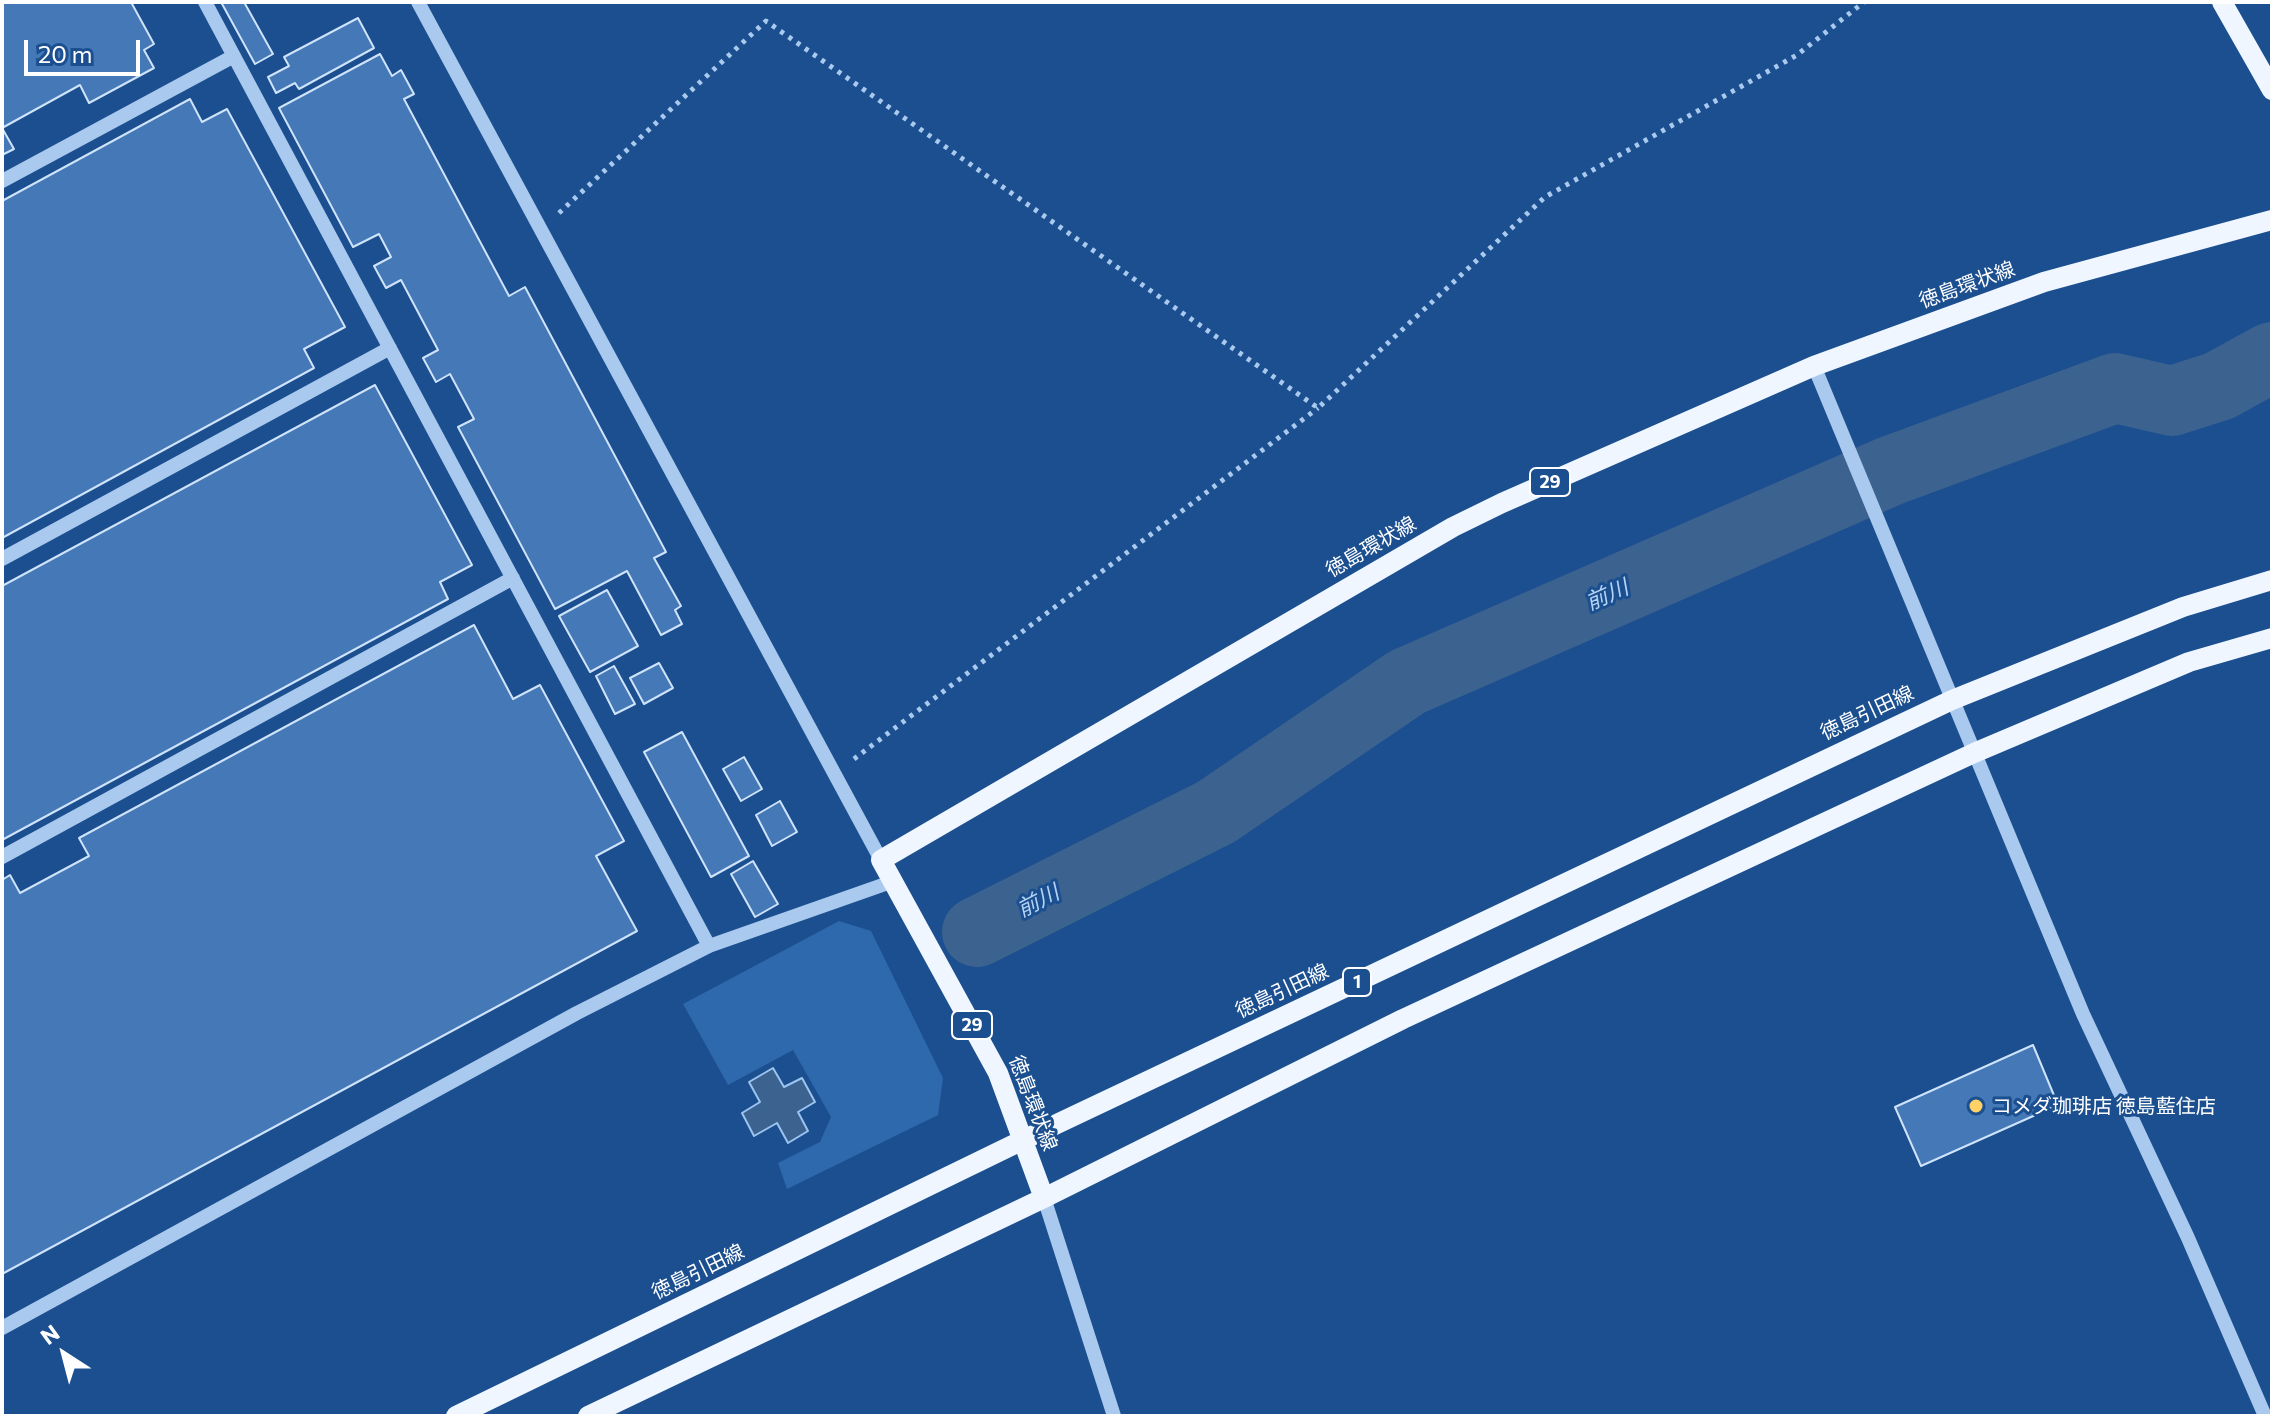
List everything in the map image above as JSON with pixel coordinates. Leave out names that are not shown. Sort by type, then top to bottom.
[{"type":"main road","points":[[2222,2],[2272,90]]},
{"type":"main road","name":"徳島環状線","points":[[1044,1198],[998,1073],[881,860],[1453,527],[1814,366],[2044,282],[2272,220]]},
{"type":"main road","name":"徳島引田線","points":[[456,1416],[1023,1140],[1952,700],[2183,607],[2272,580]]},
{"type":"main road","points":[[588,1416],[1044,1198],[1403,1019],[1974,753],[2189,662],[2272,638]]},
{"type":"street","points":[[205,2],[709,946]]},
{"type":"street","points":[[418,2],[881,860]]},
{"type":"street","points":[[2,181],[234,56]]},
{"type":"street","points":[[2,559],[390,348]]},
{"type":"street","points":[[1814,366],[2083,1014],[2188,1238],[2265,1416]]},
{"type":"street","points":[[2,857],[513,578]]},
{"type":"street","points":[[2,1328],[577,1013],[709,946],[891,882]]},
{"type":"street","points":[[1044,1198],[1114,1416]]},
{"type":"path","points":[[834,774],[1318,408],[1545,197],[1797,55],[1864,2]]},
{"type":"path","points":[[541,230],[766,21],[1318,408]]},
{"type":"shaded area","points":[[839,921],[871,931],[943,1078],[938,1115],[787,1189],[778,1163],[820,1142],[831,1117],[793,1050],[728,1085],[683,1004]]},
{"type":"shaded area","points":[[773,1068],[784,1087],[802,1078],[815,1102],[798,1112],[808,1131],[788,1143],[777,1123],[754,1136],[742,1113],[760,1102],[749,1082]]},
{"type":"building","points":[[2,2],[131,2],[154,44],[144,50],[154,68],[89,103],[80,85],[2,128]]},
{"type":"building","points":[[221,2],[244,2],[273,54],[255,64]]},
{"type":"building","points":[[358,18],[374,48],[299,89],[295,83],[276,93],[268,77],[289,66],[284,57]]},
{"type":"building","points":[[380,54],[392,76],[401,70],[414,94],[404,99],[509,296],[525,287],[666,552],[654,558],[681,606],[675,610],[682,624],[661,635],[627,571],[555,609],[458,427],[474,419],[450,374],[436,382],[423,358],[438,350],[401,280],[386,288],[374,266],[391,257],[379,234],[353,247],[279,108]]},
{"type":"building","points":[[190,99],[202,122],[227,109],[345,327],[304,349],[314,368],[2,538],[2,201]]},
{"type":"building","points":[[2,128],[14,149],[2,155]]},
{"type":"building","points":[[375,385],[472,565],[440,582],[448,599],[2,840],[2,586]]},
{"type":"building","points":[[607,590],[638,646],[590,672],[559,616]]},
{"type":"building","points":[[474,625],[513,699],[540,685],[624,841],[596,856],[637,931],[2,1274],[2,880],[10,875],[20,893],[89,856],[79,838]]},
{"type":"building","points":[[659,663],[673,688],[644,704],[630,678]]},
{"type":"building","points":[[614,666],[635,704],[615,714],[596,676]]},
{"type":"building","points":[[682,732],[749,856],[711,877],[644,752]]},
{"type":"building","points":[[744,757],[762,789],[741,801],[723,769]]},
{"type":"building","points":[[780,801],[797,832],[772,846],[756,815]]},
{"type":"building","points":[[753,861],[778,904],[755,917],[731,874]]},
{"type":"building","name":"コメダ珈琲店 徳島藍住店","points":[[2033,1045],[2058,1105],[1921,1166],[1895,1107]]},
{"type":"waterway","name":"前川","points":[[977,932],[1216,812],[1407,682],[1890,471],[2115,388],[2172,401],[2219,386],[2272,357]]},
{"type":"place","name":"コメダ珈琲店 徳島藍住店","points":[[1976,1106]]}]
